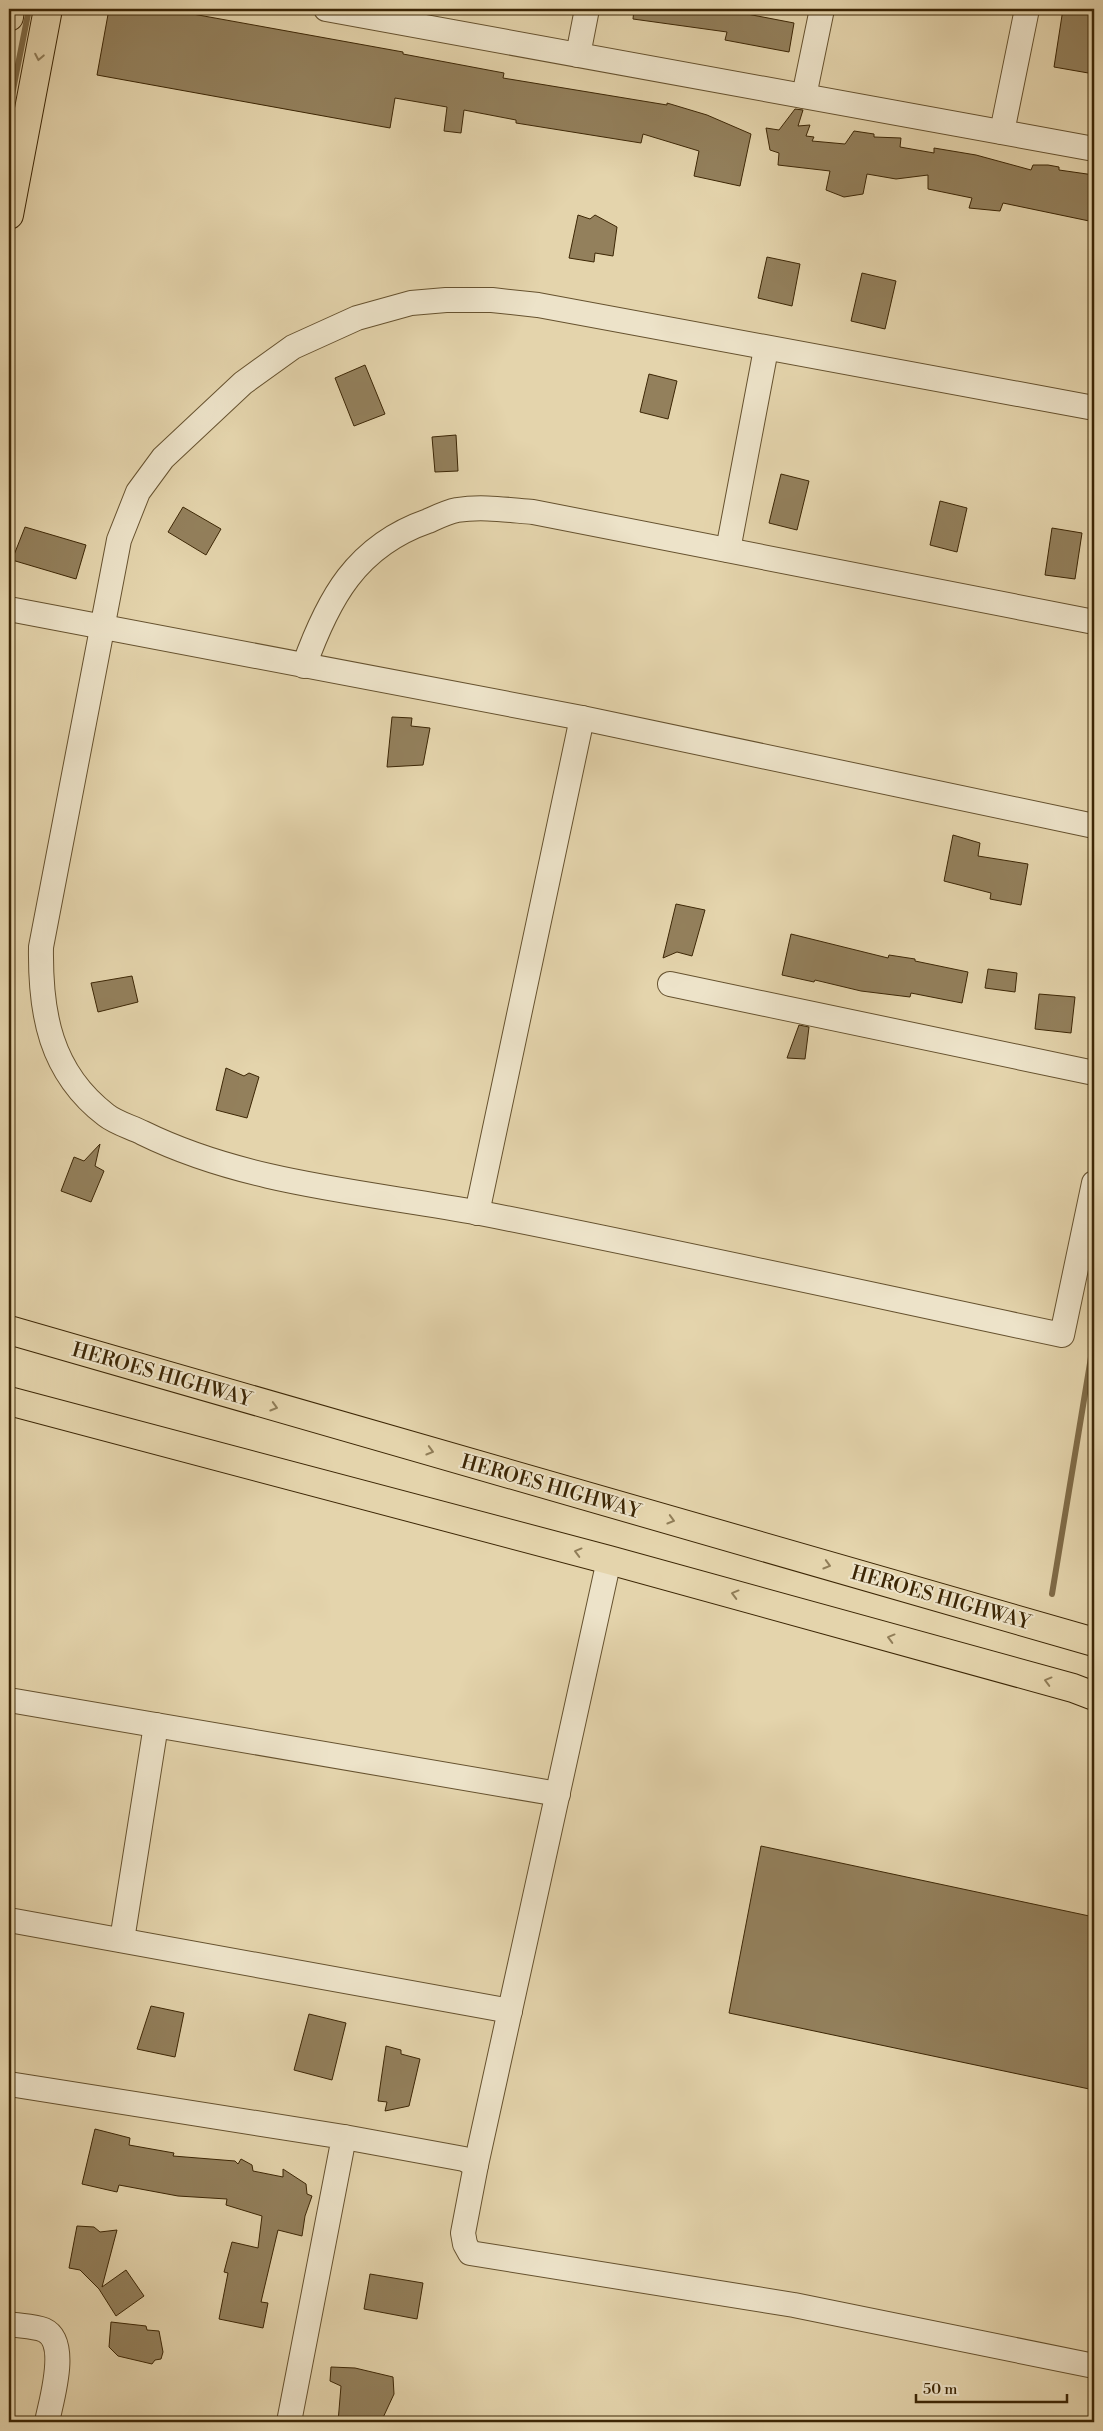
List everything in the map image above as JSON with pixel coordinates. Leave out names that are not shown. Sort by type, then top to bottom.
[{"type":"main road","points":[[9,17],[10,9]]},
{"type":"main road","points":[[9,215],[48,9]]},
{"type":"main road","name":"HEROES HIGHWAY","points":[[9,1330],[1094,1642]]},
{"type":"main road","points":[[9,1401],[609,1560],[1073,1688],[1094,1696]]},
{"type":"street","points":[[326,9],[1094,149]]},
{"type":"street","points":[[578,55],[587,9]]},
{"type":"street","points":[[804,96],[822,9]]},
{"type":"street","points":[[1002,132],[1027,9]]},
{"type":"street","points":[[1094,408],[766,349],[538,305],[492,300],[446,300],[411,303],[357,318],[293,347],[243,383],[163,458],[138,492],[119,540],[101,625],[41,946],[40,980],[47,1027],[59,1059],[78,1087],[107,1116],[170,1145],[224,1165],[360,1194],[477,1213],[1062,1335],[1094,1183]]},
{"type":"street","points":[[728,550],[766,349]]},
{"type":"street","points":[[304,666],[318,625],[335,595],[354,571],[378,546],[406,528],[456,510],[490,509],[533,512],[1094,622]]},
{"type":"street","points":[[9,609],[582,718],[1094,826]]},
{"type":"street","points":[[477,1213],[582,718]]},
{"type":"street","points":[[670,984],[1094,1073]]},
{"type":"street","points":[[609,1560],[476,2165],[463,2233],[470,2253],[794,2305],[1094,2366]]},
{"type":"street","points":[[9,1700],[558,1794]]},
{"type":"street","points":[[122,1940],[156,1725]]},
{"type":"street","points":[[9,1920],[510,2011]]},
{"type":"street","points":[[9,2084],[344,2137],[464,2160],[476,2165]]},
{"type":"street","points":[[289,2422],[344,2137]]},
{"type":"street","points":[[9,2324],[44,2330],[54,2339],[58,2352],[57,2374],[47,2422]]},
{"type":"building","points":[[109,9],[165,9],[403,52],[403,54],[504,73],[503,78],[667,105],[667,103],[707,115],[751,134],[740,186],[694,176],[699,151],[643,134],[641,143],[516,123],[516,120],[464,110],[461,133],[444,131],[447,107],[395,98],[390,128],[97,75]]},
{"type":"building","points":[[634,9],[721,9],[794,23],[789,52],[725,40],[727,32],[633,19]]},
{"type":"building","points":[[1063,9],[1094,9],[1094,74],[1054,67]]},
{"type":"building","points":[[795,109],[803,110],[798,126],[810,125],[806,136],[814,137],[812,141],[845,144],[854,131],[874,134],[874,137],[901,138],[900,147],[934,153],[934,148],[976,155],[1031,170],[1033,165],[1048,165],[1059,167],[1059,170],[1094,175],[1094,222],[1003,203],[1000,211],[969,208],[972,198],[928,189],[928,175],[896,179],[867,174],[863,194],[844,197],[826,190],[830,171],[778,165],[779,153],[770,150],[766,128],[779,130]]},
{"type":"building","points":[[578,215],[590,219],[595,215],[617,227],[613,256],[595,253],[594,262],[569,258]]},
{"type":"building","points":[[767,257],[800,264],[792,306],[758,298]]},
{"type":"building","points":[[862,273],[896,281],[885,329],[851,321]]},
{"type":"building","points":[[365,365],[385,414],[354,426],[335,378]]},
{"type":"building","points":[[649,374],[677,381],[668,419],[640,412]]},
{"type":"building","points":[[456,435],[458,471],[435,472],[432,437]]},
{"type":"building","points":[[781,474],[809,481],[797,530],[769,523]]},
{"type":"building","points":[[940,501],[967,508],[957,552],[930,545]]},
{"type":"building","points":[[183,507],[221,529],[206,555],[168,532]]},
{"type":"building","points":[[25,527],[86,545],[76,579],[12,560]]},
{"type":"building","points":[[1052,528],[1082,533],[1075,579],[1045,575]]},
{"type":"building","points":[[392,717],[412,718],[411,726],[430,728],[423,765],[387,767]]},
{"type":"building","points":[[953,835],[980,843],[978,856],[1028,864],[1021,905],[990,899],[991,893],[944,881]]},
{"type":"building","points":[[676,904],[705,910],[692,956],[677,952],[663,958]]},
{"type":"building","points":[[791,934],[888,958],[889,955],[915,959],[915,961],[968,972],[962,1003],[911,993],[910,997],[861,991],[815,980],[814,982],[782,975]]},
{"type":"building","points":[[988,969],[1017,973],[1015,992],[985,988]]},
{"type":"building","points":[[132,976],[138,1002],[98,1012],[91,983]]},
{"type":"building","points":[[1039,994],[1075,997],[1071,1033],[1035,1029]]},
{"type":"building","points":[[799,1025],[809,1027],[805,1059],[787,1058]]},
{"type":"building","points":[[226,1068],[244,1076],[249,1073],[259,1077],[247,1118],[216,1110]]},
{"type":"building","points":[[100,1144],[95,1166],[104,1171],[91,1202],[61,1191],[74,1157],[84,1161]]},
{"type":"building","points":[[761,1846],[1094,1917],[1094,2090],[729,2013]]},
{"type":"building","points":[[151,2006],[184,2013],[175,2057],[137,2049]]},
{"type":"building","points":[[309,2014],[346,2023],[332,2080],[294,2070]]},
{"type":"building","points":[[386,2046],[401,2050],[401,2054],[420,2059],[409,2106],[385,2111],[387,2102],[378,2101]]},
{"type":"building","points":[[95,2129],[130,2138],[129,2145],[174,2153],[173,2156],[235,2161],[238,2164],[241,2159],[252,2165],[253,2171],[283,2177],[283,2169],[306,2184],[307,2194],[312,2196],[305,2216],[302,2236],[278,2230],[261,2302],[268,2303],[263,2328],[219,2319],[228,2273],[224,2272],[232,2242],[258,2248],[262,2216],[226,2205],[227,2199],[178,2196],[119,2185],[117,2192],[82,2184]]},
{"type":"building","points":[[77,2226],[94,2227],[100,2232],[117,2230],[102,2287],[126,2270],[144,2296],[116,2316],[99,2289],[80,2270],[69,2268]]},
{"type":"building","points":[[370,2274],[423,2283],[417,2319],[364,2309]]},
{"type":"building","points":[[111,2322],[146,2326],[147,2330],[159,2331],[163,2352],[161,2359],[155,2360],[152,2364],[118,2356],[109,2347]]},
{"type":"building","points":[[331,2367],[355,2368],[393,2377],[394,2394],[381,2422],[338,2422],[341,2386],[330,2381]]},
{"type":"waterway","points":[[9,110],[29,9]]},
{"type":"waterway","points":[[1052,1594],[1094,1339]]}]
